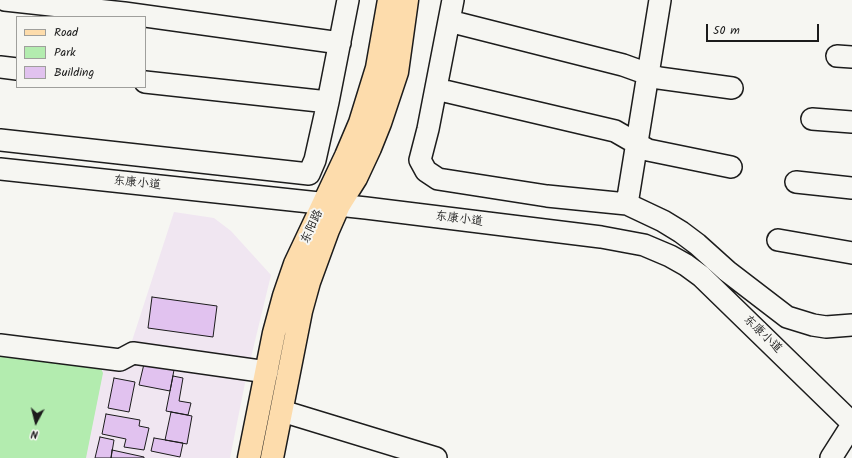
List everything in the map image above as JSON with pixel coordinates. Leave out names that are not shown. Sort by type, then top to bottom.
[{"type":"main road","name":"东阳路","points":[[272,458],[309,282],[346,156],[369,96],[377,68],[389,0]]},
{"type":"main road","name":"东阳路","points":[[249,458],[266,372],[285,290],[295,264],[331,205],[356,178],[370,148],[397,72],[407,0]]},
{"type":"street","points":[[5,0],[146,16]]},
{"type":"street","points":[[0,140],[309,174],[315,160],[328,102],[348,0]]},
{"type":"street","points":[[453,0],[428,129],[420,160],[422,166],[431,176],[438,179],[547,196],[627,204],[663,221],[681,232],[727,271],[787,317],[800,322],[820,326],[840,327],[852,325]]},
{"type":"street","points":[[627,204],[660,0]]},
{"type":"street","points":[[146,16],[340,43]]},
{"type":"street","points":[[449,21],[623,65],[659,78],[732,88]]},
{"type":"street","points":[[0,67],[16,69]]},
{"type":"street","points":[[146,82],[328,102]]},
{"type":"street","points":[[436,89],[615,131],[648,150],[732,167]]},
{"type":"street","points":[[812,118],[852,122]]},
{"type":"street","name":"东康小道","points":[[0,169],[331,205],[616,239],[644,246],[657,250],[686,265],[701,276],[852,424]]},
{"type":"street","points":[[796,182],[852,188]]},
{"type":"street","points":[[778,240],[852,253]]},
{"type":"street","points":[[0,345],[120,360],[133,353],[266,372]]},
{"type":"street","points":[[282,411],[436,458]]},
{"type":"street","points":[[831,458],[852,424]]},
{"type":"shaded area","points":[[174,212],[214,218],[231,231],[271,275],[246,378],[230,458],[0,458],[113,353],[130,347]]},
{"type":"green space","points":[[0,349],[99,364],[103,373],[86,458],[0,458]]},
{"type":"building","points":[[152,297],[217,306],[213,337],[148,328]]},
{"type":"building","points":[[144,364],[174,370],[170,391],[139,385]]},
{"type":"building","points":[[173,376],[183,378],[179,401],[191,403],[188,415],[166,411]]},
{"type":"building","points":[[114,378],[135,382],[129,412],[108,408]]},
{"type":"building","points":[[171,412],[192,416],[187,444],[165,440]]},
{"type":"building","points":[[106,414],[140,420],[139,426],[149,428],[144,450],[124,447],[126,439],[102,434]]},
{"type":"building","points":[[100,437],[114,440],[111,458],[95,458]]},
{"type":"building","points":[[154,438],[183,443],[180,457],[151,451]]},
{"type":"building","points":[[112,450],[144,457],[144,458],[111,458]]}]
